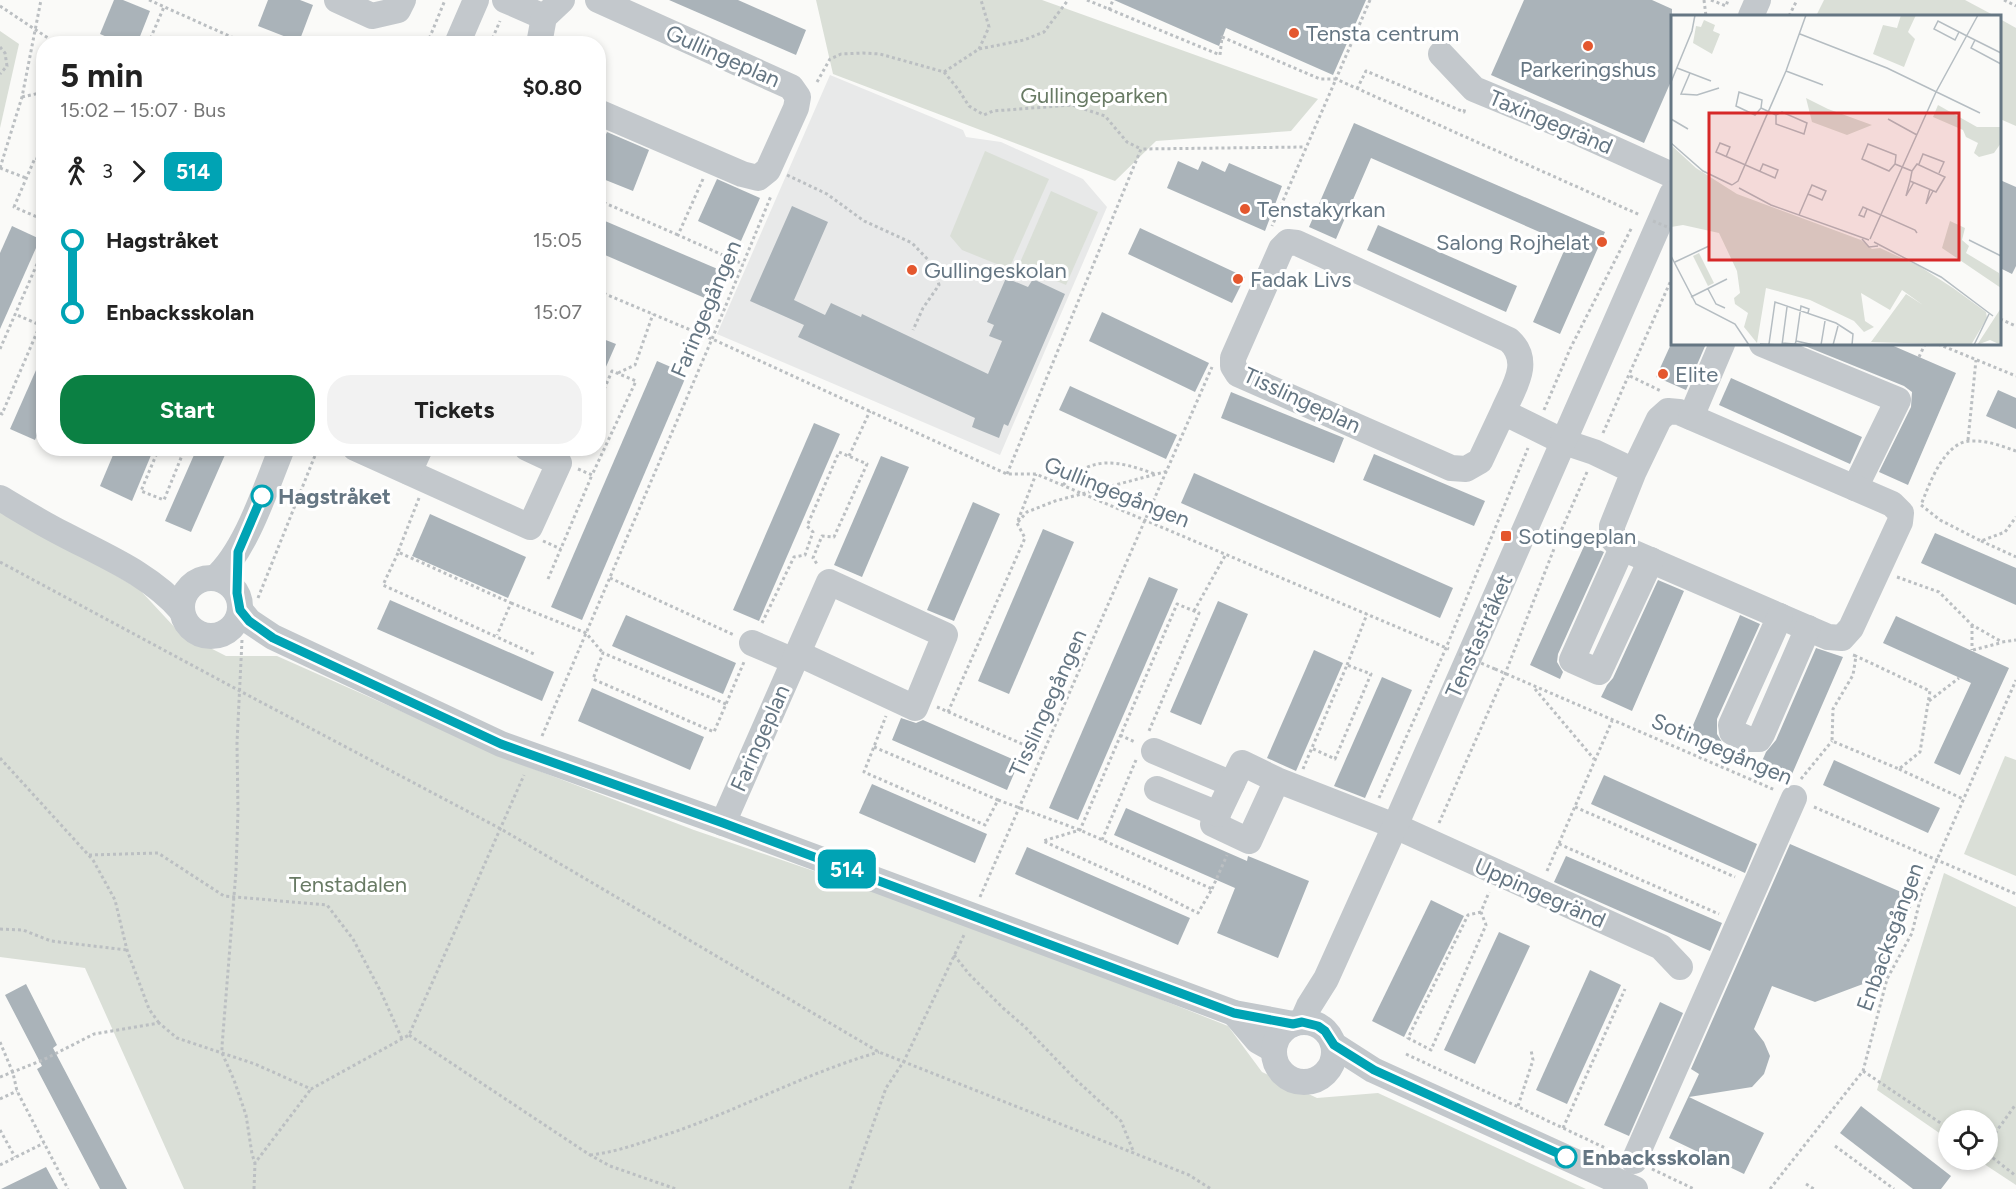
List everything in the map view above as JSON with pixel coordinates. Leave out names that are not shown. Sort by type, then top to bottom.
[{"type":"street","points":[[337,0],[372,16],[398,10],[403,0]]},
{"type":"street","points":[[460,36],[476,0]]},
{"type":"street","points":[[505,0],[553,8],[542,36]]},
{"type":"street","name":"Gullingeplan","points":[[598,0],[791,87],[798,97],[796,108],[770,165]]},
{"type":"street","points":[[1751,15],[1758,0]]},
{"type":"street","name":"Taxingegränd","points":[[1441,54],[1474,89],[1565,117],[1671,174]]},
{"type":"street","points":[[606,115],[742,174],[758,178],[770,165]]},
{"type":"street","name":"Tenstastråket","points":[[1314,1030],[1309,1006],[1326,979],[1395,826],[1671,196]]},
{"type":"street","name":"Tisslingeplan","points":[[1288,242],[1297,243],[1509,340],[1518,349],[1522,368],[1503,412],[1480,461],[1466,469],[1451,468],[1238,374],[1233,366],[1233,358],[1281,249],[1288,242]]},
{"type":"street","points":[[1691,417],[1722,345]]},
{"type":"street","points":[[1764,345],[1898,400],[1855,488]]},
{"type":"street","points":[[1668,411],[1679,412],[1892,504],[1901,513],[1900,522],[1851,628],[1842,638],[1828,638],[1622,548],[1612,538],[1612,526],[1634,471],[1659,419],[1668,411]]},
{"type":"street","points":[[1503,412],[1564,442],[1594,452],[1634,471]]},
{"type":"street","points":[[215,578],[238,552],[279,456]]},
{"type":"street","points":[[373,456],[530,527],[560,463],[544,456]]},
{"type":"street","points":[[417,476],[419,456]]},
{"type":"street","points":[[0,498],[57,531],[139,573],[172,599],[197,632],[215,636],[239,618]]},
{"type":"street","points":[[1622,548],[1572,660],[1586,668],[1599,672],[1651,560]]},
{"type":"street","points":[[238,552],[239,618]]},
{"type":"street","points":[[139,573],[190,587]]},
{"type":"street","points":[[182,611],[185,594],[190,587],[206,578],[224,580],[231,585],[239,618],[273,638],[501,744],[723,823],[1234,1013],[1314,1030],[1374,1070],[1635,1189]]},
{"type":"street","points":[[752,643],[906,698],[945,635],[829,582]]},
{"type":"street","name":"Faringeplan","points":[[723,823],[829,582]]},
{"type":"street","points":[[1780,616],[1731,725],[1731,732],[1748,739],[1759,739],[1808,628]]},
{"type":"street","points":[[1148,748],[1232,784],[1213,824],[1249,841],[1286,783]]},
{"type":"street","name":"Uppingegränd","points":[[1232,784],[1242,763],[1395,826],[1430,844],[1661,947],[1680,967]]},
{"type":"street","points":[[1157,789],[1218,814]]},
{"type":"street","points":[[1634,1161],[1794,798]]},
{"type":"street","points":[[1234,1013],[1258,1041],[1274,1050]]},
{"type":"street","points":[[1314,1030],[1280,1035],[1274,1050],[1275,1060],[1279,1068],[1293,1080],[1311,1081],[1325,1074],[1374,1070]]},
{"type":"street","points":[[1314,1030],[1333,1060],[1325,1074]]},
{"type":"path","points":[[26,178],[0,168],[22,97],[41,0]]},
{"type":"path","points":[[148,0],[229,36]]},
{"type":"path","points":[[430,36],[445,0]]},
{"type":"path","points":[[979,49],[989,27],[981,0]]},
{"type":"path","points":[[944,72],[979,49],[1024,40],[1044,32],[1068,0]]},
{"type":"path","points":[[1087,0],[1220,56],[1222,37],[1320,79],[1336,80],[1671,229]]},
{"type":"path","points":[[1109,10],[1113,0]]},
{"type":"path","points":[[1336,80],[1370,0]]},
{"type":"path","points":[[1704,0],[1706,15]]},
{"type":"path","points":[[1711,0],[1726,6],[1728,0]]},
{"type":"path","points":[[1790,15],[1797,0]]},
{"type":"path","points":[[2004,0],[2016,6]]},
{"type":"path","points":[[0,6],[45,36]]},
{"type":"path","points":[[151,36],[164,7]]},
{"type":"path","points":[[0,47],[5,52],[7,66],[0,74]]},
{"type":"path","points":[[817,82],[830,59],[841,54],[863,52],[880,54],[944,72],[969,106],[984,115],[993,111],[1072,105],[1105,116],[1127,142],[1141,149],[1305,147]]},
{"type":"path","points":[[1358,89],[1366,71],[1464,112],[1474,89]]},
{"type":"path","points":[[22,97],[36,94]]},
{"type":"path","points":[[1007,474],[1141,149]]},
{"type":"path","points":[[36,158],[14,207],[36,217]]},
{"type":"path","points":[[678,235],[711,161]]},
{"type":"path","points":[[770,165],[827,194],[864,220],[912,243],[934,266],[939,285],[923,308],[914,330]]},
{"type":"path","name":"Faringegången","points":[[542,736],[712,339],[772,192]]},
{"type":"path","points":[[606,204],[743,264]]},
{"type":"path","points":[[1540,417],[1570,349],[1633,225]]},
{"type":"path","points":[[0,349],[36,266]]},
{"type":"path","points":[[1430,844],[1505,674],[1594,452],[1671,280]]},
{"type":"path","name":"Gullingegången","points":[[606,294],[712,339],[1007,474],[1036,474],[1495,669]]},
{"type":"path","points":[[15,314],[36,323]]},
{"type":"path","points":[[618,373],[635,365],[653,314]]},
{"type":"path","points":[[2001,319],[2016,326]]},
{"type":"path","points":[[0,413],[2,414],[36,334]]},
{"type":"path","points":[[1919,357],[1925,345]]},
{"type":"path","points":[[1940,345],[2016,376]]},
{"type":"path","points":[[1968,440],[1976,360]]},
{"type":"path","points":[[606,385],[612,371],[636,381],[606,445]]},
{"type":"path","points":[[849,456],[870,411]]},
{"type":"path","points":[[1917,515],[1937,467],[1953,449],[1968,440],[1992,443],[2016,452]]},
{"type":"path","points":[[1377,802],[1446,648],[1527,448]]},
{"type":"path","points":[[805,555],[813,532],[807,526],[839,452],[867,464],[834,537],[822,536],[813,558]]},
{"type":"path","points":[[156,456],[141,491],[164,500],[182,456]]},
{"type":"path","points":[[254,1189],[255,1163],[246,1115],[222,1053],[222,1022],[234,896],[238,811],[239,618],[314,456]]},
{"type":"path","points":[[548,579],[601,456]]},
{"type":"path","points":[[1063,485],[1074,474],[1111,461],[1157,474]]},
{"type":"path","points":[[571,466],[592,475]]},
{"type":"path","points":[[1017,523],[1027,512],[1080,493],[1116,486],[1168,471]]},
{"type":"path","points":[[948,712],[1025,538],[1017,523],[1036,474]]},
{"type":"path","points":[[417,476],[398,552],[383,585],[497,635],[534,654]]},
{"type":"path","points":[[1921,505],[1940,520],[1981,542],[2016,557]]},
{"type":"path","points":[[1981,542],[2005,532],[2016,517]]},
{"type":"path","name":"Tisslingegången","points":[[980,899],[1146,521]]},
{"type":"path","points":[[398,552],[511,603],[586,633],[603,653],[726,704]]},
{"type":"path","points":[[1194,611],[1226,554]]},
{"type":"path","points":[[603,653],[592,679],[714,732],[752,643],[794,557],[805,555],[813,558],[829,582]]},
{"type":"path","points":[[0,562],[501,829],[879,1052],[1189,1175],[1211,1189]]},
{"type":"path","points":[[1890,575],[1939,592],[1972,625],[2002,642]]},
{"type":"path","points":[[610,578],[752,643]]},
{"type":"path","points":[[497,635],[511,603]]},
{"type":"path","points":[[1080,830],[1177,604],[1194,611],[1199,614],[1148,748],[1102,840]]},
{"type":"path","points":[[1286,783],[1311,748],[1367,614]]},
{"type":"path","points":[[1972,625],[1973,650],[2016,640]]},
{"type":"path","points":[[1794,798],[1802,778],[1832,741],[1833,710],[1853,675],[1860,646]]},
{"type":"path","points":[[1856,656],[1930,691],[1920,752],[1899,769]]},
{"type":"path","points":[[1311,748],[1335,759],[1371,674],[1347,665]]},
{"type":"path","name":"Sotingegången","points":[[1495,669],[2016,894]]},
{"type":"path","points":[[1928,701],[1959,678]]},
{"type":"path","name":"Enbacksgången","points":[[1770,1189],[1863,1071],[1887,979],[1912,933],[1921,896],[2016,680]]},
{"type":"path","points":[[1534,687],[1595,760]]},
{"type":"path","points":[[998,800],[985,825],[864,772],[874,747],[906,698],[948,712],[1044,754]]},
{"type":"path","points":[[1538,892],[1612,720]]},
{"type":"path","points":[[1120,735],[1148,748]]},
{"type":"path","points":[[1832,741],[1963,799]]},
{"type":"path","points":[[874,747],[998,800],[1080,830],[1212,889]]},
{"type":"path","points":[[0,758],[89,855],[115,900],[127,950],[149,1009],[159,1023],[177,1038],[255,1064],[310,1089]]},
{"type":"path","points":[[255,1163],[310,1089],[409,1035],[528,768]]},
{"type":"path","points":[[1575,807],[1755,886]]},
{"type":"path","points":[[1080,830],[1043,841],[1198,913],[1212,889],[1236,835]]},
{"type":"path","points":[[1559,844],[1739,923]]},
{"type":"path","points":[[89,855],[158,853],[224,896],[327,905],[353,939],[381,992],[402,1039]]},
{"type":"path","points":[[1481,912],[1468,915],[1408,1038],[1431,1050],[1486,925],[1481,912],[1497,874]]},
{"type":"path","points":[[0,928],[23,930],[51,941],[127,950]]},
{"type":"path","points":[[850,1189],[886,1088],[904,1061],[966,930]]},
{"type":"path","points":[[954,955],[969,974],[1003,1008],[1121,1121],[1134,1153]]},
{"type":"path","points":[[1563,1128],[1625,989]]},
{"type":"path","points":[[0,1077],[43,1060],[94,1034],[159,1023]]},
{"type":"path","points":[[409,1035],[590,1155],[610,1166],[675,1189]]},
{"type":"path","points":[[0,1042],[13,1073],[17,1091],[68,1189]]},
{"type":"path","points":[[1518,1107],[1533,1060],[1531,1050]]},
{"type":"path","points":[[590,1155],[614,1152],[693,1125],[846,1061],[879,1052]]},
{"type":"path","points":[[1406,1054],[1694,1189]]},
{"type":"path","points":[[1863,1071],[1938,1121]]},
{"type":"path","points":[[0,1099],[17,1091]]},
{"type":"path","points":[[1998,1129],[2016,1104]]},
{"type":"path","points":[[0,1130],[15,1157]]},
{"type":"path","points":[[0,1165],[44,1143]]},
{"type":"path","points":[[1835,1146],[1894,1189]]},
{"type":"path","points":[[1998,1162],[2016,1176]]},
{"type":"path","points":[[1806,1184],[1814,1189]]},
{"type":"shaded area","name":"Gullingeskolan","points":[[830,75],[963,130],[966,137],[1001,142],[1083,179],[1107,207],[1000,455],[717,334]]},
{"type":"green space","name":"Gullingeparken","points":[[816,0],[1042,0],[1318,99],[1291,131],[1156,141],[1115,181],[833,74]]},
{"type":"green space","points":[[1824,0],[1965,0],[1993,15],[1816,15]]},
{"type":"green space","points":[[2001,20],[2016,28],[2016,126],[2001,119]]},
{"type":"green space","points":[[0,31],[19,44],[0,128]]},
{"type":"green space","points":[[985,151],[1049,179],[1009,269],[962,250],[950,236]]},
{"type":"green space","points":[[1051,191],[1098,212],[1066,285],[1019,265]]},
{"type":"green space","name":"Tenstadalen","points":[[0,508],[139,589],[179,632],[226,656],[277,656],[518,763],[694,830],[978,927],[1228,1026],[1262,1072],[1317,1098],[1378,1093],[1586,1189],[184,1189],[85,968],[0,957]]},
{"type":"green space","points":[[2005,756],[2016,760],[2016,876],[1964,854]]},
{"type":"green space","points":[[1944,873],[2016,907],[2016,1185],[1993,1170],[1998,1170],[1998,1110],[1938,1110],[1938,1132],[1877,1090]]},
{"type":"building","points":[[114,0],[123,0],[150,11],[140,36],[100,34]]},
{"type":"building","points":[[268,0],[300,0],[313,5],[301,36],[284,36],[258,26]]},
{"type":"building","points":[[669,0],[738,0],[806,30],[796,55]]},
{"type":"building","name":"Tensta centrum","points":[[1114,0],[1366,0],[1333,75],[1226,28],[1219,46]]},
{"type":"building","name":"Parkeringshus","points":[[1524,0],[1652,0],[1672,9],[1671,81],[1644,143],[1491,75]]},
{"type":"building","points":[[1354,123],[1605,232],[1560,334],[1533,322],[1567,244],[1371,158],[1336,239],[1309,227]]},
{"type":"building","points":[[607,132],[649,150],[633,191],[606,180]]},
{"type":"building","name":"Tenstakyrkan","points":[[1178,161],[1198,170],[1202,161],[1225,172],[1229,163],[1282,186],[1265,231],[1167,188]]},
{"type":"building","points":[[717,179],[760,198],[741,241],[698,221]]},
{"type":"building","points":[[2001,180],[2016,187],[2016,266],[2012,274],[2001,268]]},
{"type":"building","points":[[792,206],[828,222],[794,300],[825,315],[831,303],[861,317],[862,314],[988,374],[1002,341],[989,336],[994,325],[987,322],[1006,278],[1028,287],[1033,279],[1065,294],[1008,426],[1004,424],[999,438],[972,427],[975,418],[798,337],[804,325],[750,301]]},
{"type":"building","points":[[606,221],[727,273],[714,302],[606,255]]},
{"type":"building","points":[[1378,225],[1517,286],[1506,312],[1367,250]]},
{"type":"building","points":[[12,226],[36,237],[36,248],[0,329],[0,253]]},
{"type":"building","points":[[1140,228],[1245,277],[1232,303],[1128,254]]},
{"type":"building","points":[[1102,312],[1209,363],[1195,392],[1089,341]]},
{"type":"building","points":[[606,340],[616,344],[606,367]]},
{"type":"building","points":[[1671,344],[1706,345],[1686,390],[1656,377]]},
{"type":"building","points":[[1802,345],[1891,345],[1956,373],[1908,485],[1879,472],[1911,407],[1912,392],[1904,386]]},
{"type":"building","points":[[657,361],[687,374],[582,620],[551,607]]},
{"type":"building","points":[[36,370],[36,438],[35,440],[10,429]]},
{"type":"building","points":[[1731,378],[1862,437],[1850,464],[1719,405]]},
{"type":"building","points":[[1070,386],[1177,435],[1166,459],[1059,410]]},
{"type":"building","points":[[1998,390],[2016,398],[2016,429],[1986,416]]},
{"type":"building","points":[[1231,392],[1344,438],[1334,463],[1221,418]]},
{"type":"building","points":[[814,423],[840,434],[759,621],[733,610]]},
{"type":"building","points":[[1374,454],[1485,501],[1474,526],[1363,480]]},
{"type":"building","points":[[113,456],[151,456],[132,501],[100,486]]},
{"type":"building","points":[[193,456],[224,456],[191,532],[165,521]]},
{"type":"building","points":[[881,456],[909,467],[862,577],[834,565]]},
{"type":"building","points":[[1194,473],[1453,588],[1440,618],[1181,503]]},
{"type":"building","points":[[973,502],[1000,514],[954,621],[927,610]]},
{"type":"building","points":[[430,514],[526,557],[508,598],[412,556]]},
{"type":"building","points":[[1043,529],[1074,542],[1009,694],[978,681]]},
{"type":"building","points":[[1935,533],[2016,568],[2016,605],[1921,563]]},
{"type":"building","points":[[1585,544],[1604,552],[1558,654],[1557,662],[1563,672],[1560,679],[1530,665]]},
{"type":"building","points":[[1149,577],[1178,589],[1078,820],[1049,808]]},
{"type":"building","points":[[1658,580],[1684,591],[1632,711],[1601,697],[1613,678]]},
{"type":"building","points":[[390,600],[554,672],[542,701],[377,629]]},
{"type":"building","points":[[1218,601],[1248,614],[1201,725],[1170,712]]},
{"type":"building","points":[[626,615],[736,663],[723,694],[612,646]]},
{"type":"building","points":[[1740,615],[1760,624],[1717,719],[1717,734],[1722,742],[1718,750],[1688,737]]},
{"type":"building","points":[[1896,616],[2009,668],[1960,775],[1934,763],[1971,683],[1883,643]]},
{"type":"building","points":[[1816,648],[1843,657],[1789,781],[1759,768],[1766,752],[1776,740]]},
{"type":"building","points":[[1314,650],[1343,663],[1296,771],[1267,758]]},
{"type":"building","points":[[1382,677],[1412,690],[1365,798],[1334,786]]},
{"type":"building","points":[[592,688],[704,737],[690,770],[578,721]]},
{"type":"building","points":[[901,718],[916,723],[923,720],[1019,762],[1007,790],[892,740]]},
{"type":"building","points":[[1834,760],[1940,808],[1928,833],[1823,785]]},
{"type":"building","points":[[1604,775],[1757,844],[1745,873],[1591,804]]},
{"type":"building","points":[[872,784],[987,834],[975,863],[859,813]]},
{"type":"building","points":[[1126,808],[1247,861],[1248,856],[1309,881],[1278,958],[1217,933],[1235,888],[1114,835]]},
{"type":"building","name":"Enbacksskolan","points":[[1790,844],[1915,898],[1894,947],[1871,981],[1815,1002],[1772,986],[1754,1029],[1764,1042],[1770,1056],[1764,1074],[1752,1087],[1689,1097],[1764,1133],[1744,1174],[1669,1138],[1699,1074],[1691,1069]]},
{"type":"building","points":[[1027,847],[1190,918],[1178,945],[1015,874]]},
{"type":"building","points":[[1566,856],[1722,923],[1710,951],[1554,882]]},
{"type":"building","points":[[1431,900],[1464,916],[1404,1037],[1372,1021]]},
{"type":"building","points":[[1499,932],[1530,946],[1475,1064],[1444,1050]]},
{"type":"building","points":[[1590,970],[1621,985],[1567,1104],[1536,1090]]},
{"type":"building","points":[[26,984],[57,1045],[53,1048],[127,1189],[100,1189],[37,1069],[42,1066],[5,995]]},
{"type":"building","points":[[1660,1002],[1683,1013],[1629,1136],[1604,1125]]},
{"type":"building","points":[[1861,1106],[1938,1166],[1938,1170],[1943,1170],[1951,1176],[1941,1189],[1913,1189],[1840,1133]]},
{"type":"building","points":[[46,1167],[58,1189],[1,1189],[38,1171]]},
{"type":"bus line","name":"514","points":[[262,496],[238,552],[237,593],[240,610],[249,621],[273,638],[501,744],[723,823],[1234,1013],[1293,1024],[1302,1022],[1318,1026],[1331,1037],[1334,1045],[1374,1070],[1566,1157]]},
{"type":"place","name":"Tensta centrum","points":[[1294,33]]},
{"type":"place","name":"Parkeringshus","points":[[1588,46]]},
{"type":"place","name":"Tenstakyrkan","points":[[1245,209]]},
{"type":"place","name":"Salong Rojhelat","points":[[1602,242]]},
{"type":"place","name":"Gullingeskolan","points":[[912,270]]},
{"type":"place","name":"Fadak Livs","points":[[1238,279]]},
{"type":"place","name":"Elite","points":[[1663,374]]},
{"type":"place","name":"Hagstråket","points":[[262,496]]},
{"type":"place","name":"Sotingeplan","points":[[1506,536]]},
{"type":"place","name":"Enbacksskolan","points":[[1566,1157]]}]
